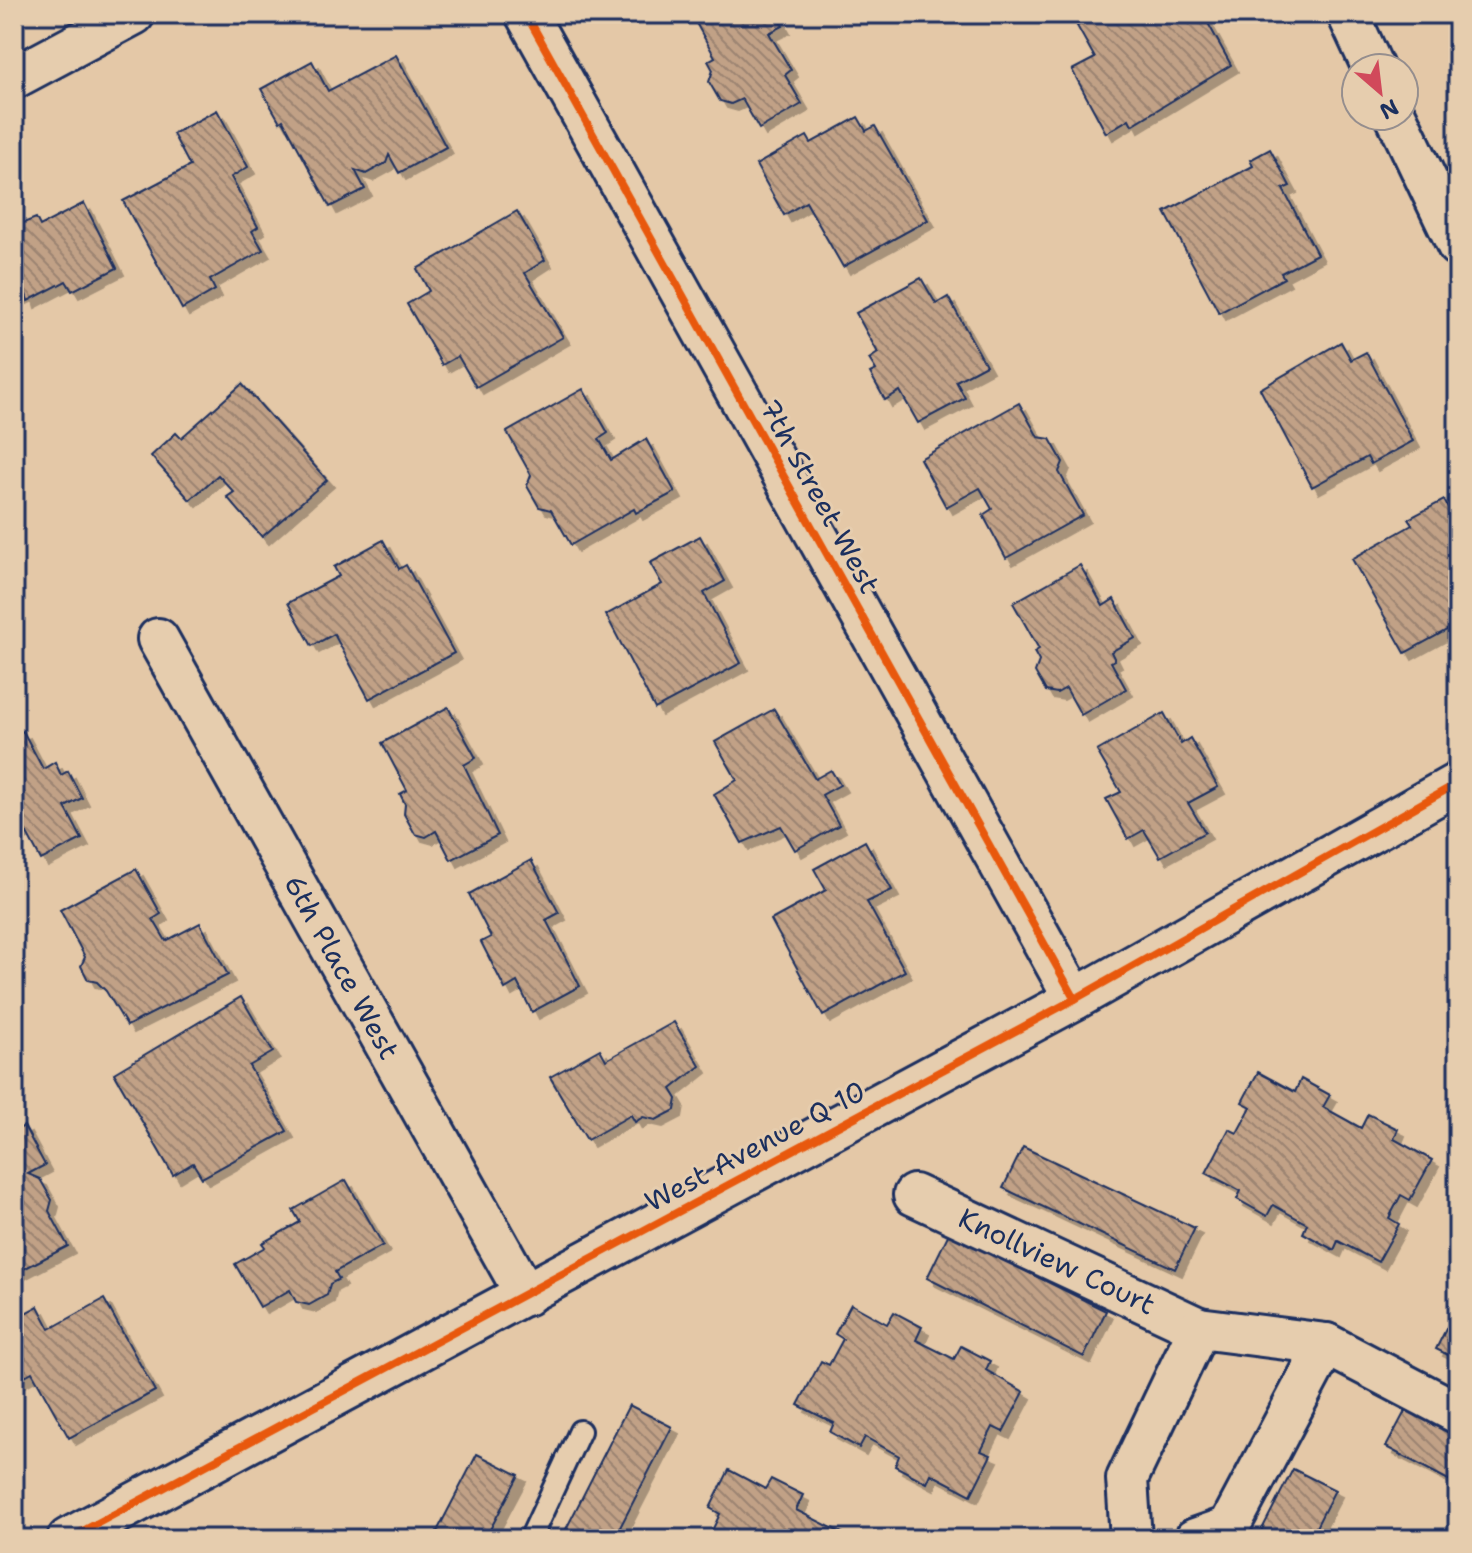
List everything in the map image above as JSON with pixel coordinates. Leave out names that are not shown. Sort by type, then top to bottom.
[{"type":"street","points":[[14,78],[134,14]]},
{"type":"street","name":"7th Street West","points":[[526,14],[1075,999]]},
{"type":"street","points":[[1348,14],[1366,52]]},
{"type":"street","points":[[1404,132],[1458,246]]},
{"type":"street","name":"6th Place West","points":[[158,639],[526,1295]]},
{"type":"street","name":"West Avenue Q 10","points":[[68,1539],[1075,999],[1458,783]]},
{"type":"street","name":"Knollview Court","points":[[914,1195],[1199,1328],[1326,1344],[1458,1413]]},
{"type":"street","points":[[1131,1539],[1127,1479],[1199,1328]]},
{"type":"street","points":[[1212,1533],[1326,1344]]},
{"type":"lane","points":[[530,1539],[580,1431]]},
{"type":"building","points":[[691,14],[776,14],[783,26],[769,33],[791,70],[785,75],[802,104],[759,129],[742,99],[731,104],[720,101],[709,82],[713,70],[708,61],[715,57]]},
{"type":"building","points":[[1098,14],[1203,14],[1231,65],[1132,125],[1129,119],[1106,133],[1072,70],[1095,58],[1077,26]]},
{"type":"building","points":[[396,55],[446,147],[399,173],[389,155],[386,163],[366,174],[355,170],[365,189],[330,207],[283,120],[280,122],[261,89],[312,61],[328,91]]},
{"type":"building","points":[[217,110],[248,167],[231,177],[258,227],[252,231],[263,250],[210,280],[215,290],[182,309],[123,201],[190,166],[173,134]]},
{"type":"building","points":[[858,117],[866,131],[875,126],[928,220],[843,267],[806,202],[784,215],[756,165],[807,136],[811,143]]},
{"type":"building","points":[[1270,149],[1290,186],[1283,189],[1317,254],[1281,273],[1284,278],[1219,313],[1165,212],[1253,166],[1250,160]]},
{"type":"building","points":[[84,203],[117,268],[72,291],[66,281],[28,301],[26,294],[14,300],[14,222],[19,220],[21,224],[36,218],[40,226]]},
{"type":"building","points":[[517,211],[545,260],[525,273],[563,337],[476,387],[458,356],[442,365],[407,304],[429,291],[417,269]]},
{"type":"building","points":[[921,278],[936,304],[948,297],[986,365],[956,381],[965,398],[918,423],[900,391],[885,400],[870,373],[876,370],[869,359],[878,353],[856,313]]},
{"type":"building","points":[[1341,342],[1351,360],[1366,352],[1413,441],[1371,464],[1367,457],[1312,487],[1260,389]]},
{"type":"building","points":[[242,384],[327,480],[262,537],[227,497],[234,492],[218,475],[190,500],[151,456],[176,433],[181,438]]},
{"type":"building","points":[[583,389],[608,433],[599,439],[611,460],[646,439],[675,492],[636,513],[634,509],[571,545],[551,510],[539,507],[527,486],[531,475],[507,432]]},
{"type":"building","points":[[1019,403],[1038,437],[1050,439],[1063,462],[1059,472],[1083,515],[1006,558],[983,515],[992,509],[980,488],[946,507],[920,459]]},
{"type":"building","points":[[1444,500],[1458,526],[1458,624],[1405,653],[1352,559],[1412,525],[1408,519]]},
{"type":"building","points":[[700,536],[725,581],[704,593],[741,663],[655,709],[606,615],[662,584],[650,563]]},
{"type":"building","points":[[383,540],[399,569],[406,565],[454,653],[369,699],[334,634],[312,646],[288,603],[339,576],[334,567]]},
{"type":"building","points":[[1080,565],[1103,606],[1114,599],[1135,638],[1111,652],[1115,660],[1111,662],[1126,689],[1081,715],[1066,688],[1057,693],[1046,691],[1035,672],[1039,661],[1034,652],[1039,649],[1013,603]]},
{"type":"building","points":[[448,707],[476,758],[464,765],[498,835],[451,860],[436,831],[426,837],[415,834],[404,814],[405,804],[400,794],[407,790],[382,743]]},
{"type":"building","points":[[774,709],[815,779],[831,770],[840,785],[822,795],[839,825],[795,850],[781,826],[742,843],[714,794],[737,780],[715,742]]},
{"type":"building","points":[[1164,713],[1181,744],[1190,738],[1218,787],[1188,803],[1205,832],[1160,857],[1144,830],[1128,839],[1106,799],[1121,792],[1097,751]]},
{"type":"building","points":[[23,731],[43,769],[55,762],[61,775],[68,771],[82,798],[65,807],[82,839],[41,860],[25,830],[17,834],[14,828],[14,736]]},
{"type":"building","points":[[865,841],[892,890],[867,902],[905,971],[823,1016],[771,920],[826,890],[814,869]]},
{"type":"building","points":[[531,860],[559,913],[546,920],[580,986],[532,1012],[517,982],[505,989],[481,942],[491,937],[469,894]]},
{"type":"building","points":[[136,869],[161,914],[153,919],[166,941],[200,923],[228,975],[127,1026],[106,991],[97,982],[88,980],[81,966],[85,957],[60,910]]},
{"type":"building","points":[[241,997],[273,1052],[249,1066],[287,1131],[202,1178],[193,1163],[173,1175],[114,1073]]},
{"type":"building","points":[[674,1022],[700,1066],[671,1089],[677,1099],[675,1110],[656,1120],[643,1117],[635,1122],[631,1115],[587,1140],[550,1077],[600,1049],[606,1060]]},
{"type":"building","points":[[1258,1072],[1295,1092],[1301,1079],[1330,1095],[1323,1107],[1361,1128],[1368,1114],[1398,1129],[1394,1139],[1432,1160],[1410,1200],[1401,1195],[1389,1218],[1399,1224],[1378,1262],[1338,1241],[1334,1250],[1303,1233],[1307,1224],[1273,1205],[1267,1216],[1237,1199],[1241,1191],[1206,1173],[1229,1129],[1237,1133],[1251,1107],[1242,1102]]},
{"type":"building","points":[[24,1126],[45,1165],[28,1174],[40,1179],[52,1200],[49,1211],[68,1246],[14,1274],[14,1132]]},
{"type":"building","points":[[1023,1147],[1195,1228],[1175,1269],[1003,1188]]},
{"type":"building","points":[[346,1180],[383,1245],[335,1272],[339,1279],[330,1284],[327,1295],[309,1305],[296,1302],[290,1290],[260,1307],[235,1264],[265,1247],[262,1243],[300,1222],[293,1210]]},
{"type":"building","points":[[949,1233],[1106,1311],[1084,1357],[927,1278]]},
{"type":"building","points":[[104,1299],[155,1391],[69,1438],[32,1372],[14,1382],[14,1319],[38,1306],[50,1329]]},
{"type":"building","points":[[851,1304],[887,1324],[894,1312],[922,1327],[916,1340],[954,1359],[961,1346],[990,1361],[986,1370],[1024,1392],[1003,1432],[993,1427],[981,1451],[991,1455],[971,1495],[931,1474],[927,1483],[895,1466],[899,1456],[865,1437],[859,1448],[830,1432],[834,1423],[798,1405],[821,1361],[829,1365],[843,1339],[835,1334]]},
{"type":"building","points":[[1458,1305],[1458,1360],[1436,1349]]},
{"type":"building","points":[[1411,1400],[1458,1425],[1458,1485],[1386,1447]]},
{"type":"building","points":[[629,1405],[672,1427],[614,1539],[561,1539]]},
{"type":"building","points":[[477,1454],[519,1475],[485,1539],[433,1539]]},
{"type":"building","points":[[1293,1469],[1335,1490],[1310,1539],[1257,1539]]},
{"type":"building","points":[[729,1470],[765,1489],[771,1479],[803,1495],[796,1510],[854,1539],[708,1539],[720,1514],[710,1508]]},
{"type":"building","points":[[697,1533],[708,1539],[694,1539]]},
{"type":"cycle path","points":[[526,14],[1075,999]]},
{"type":"cycle path","points":[[68,1539],[1075,999],[1458,783]]}]
